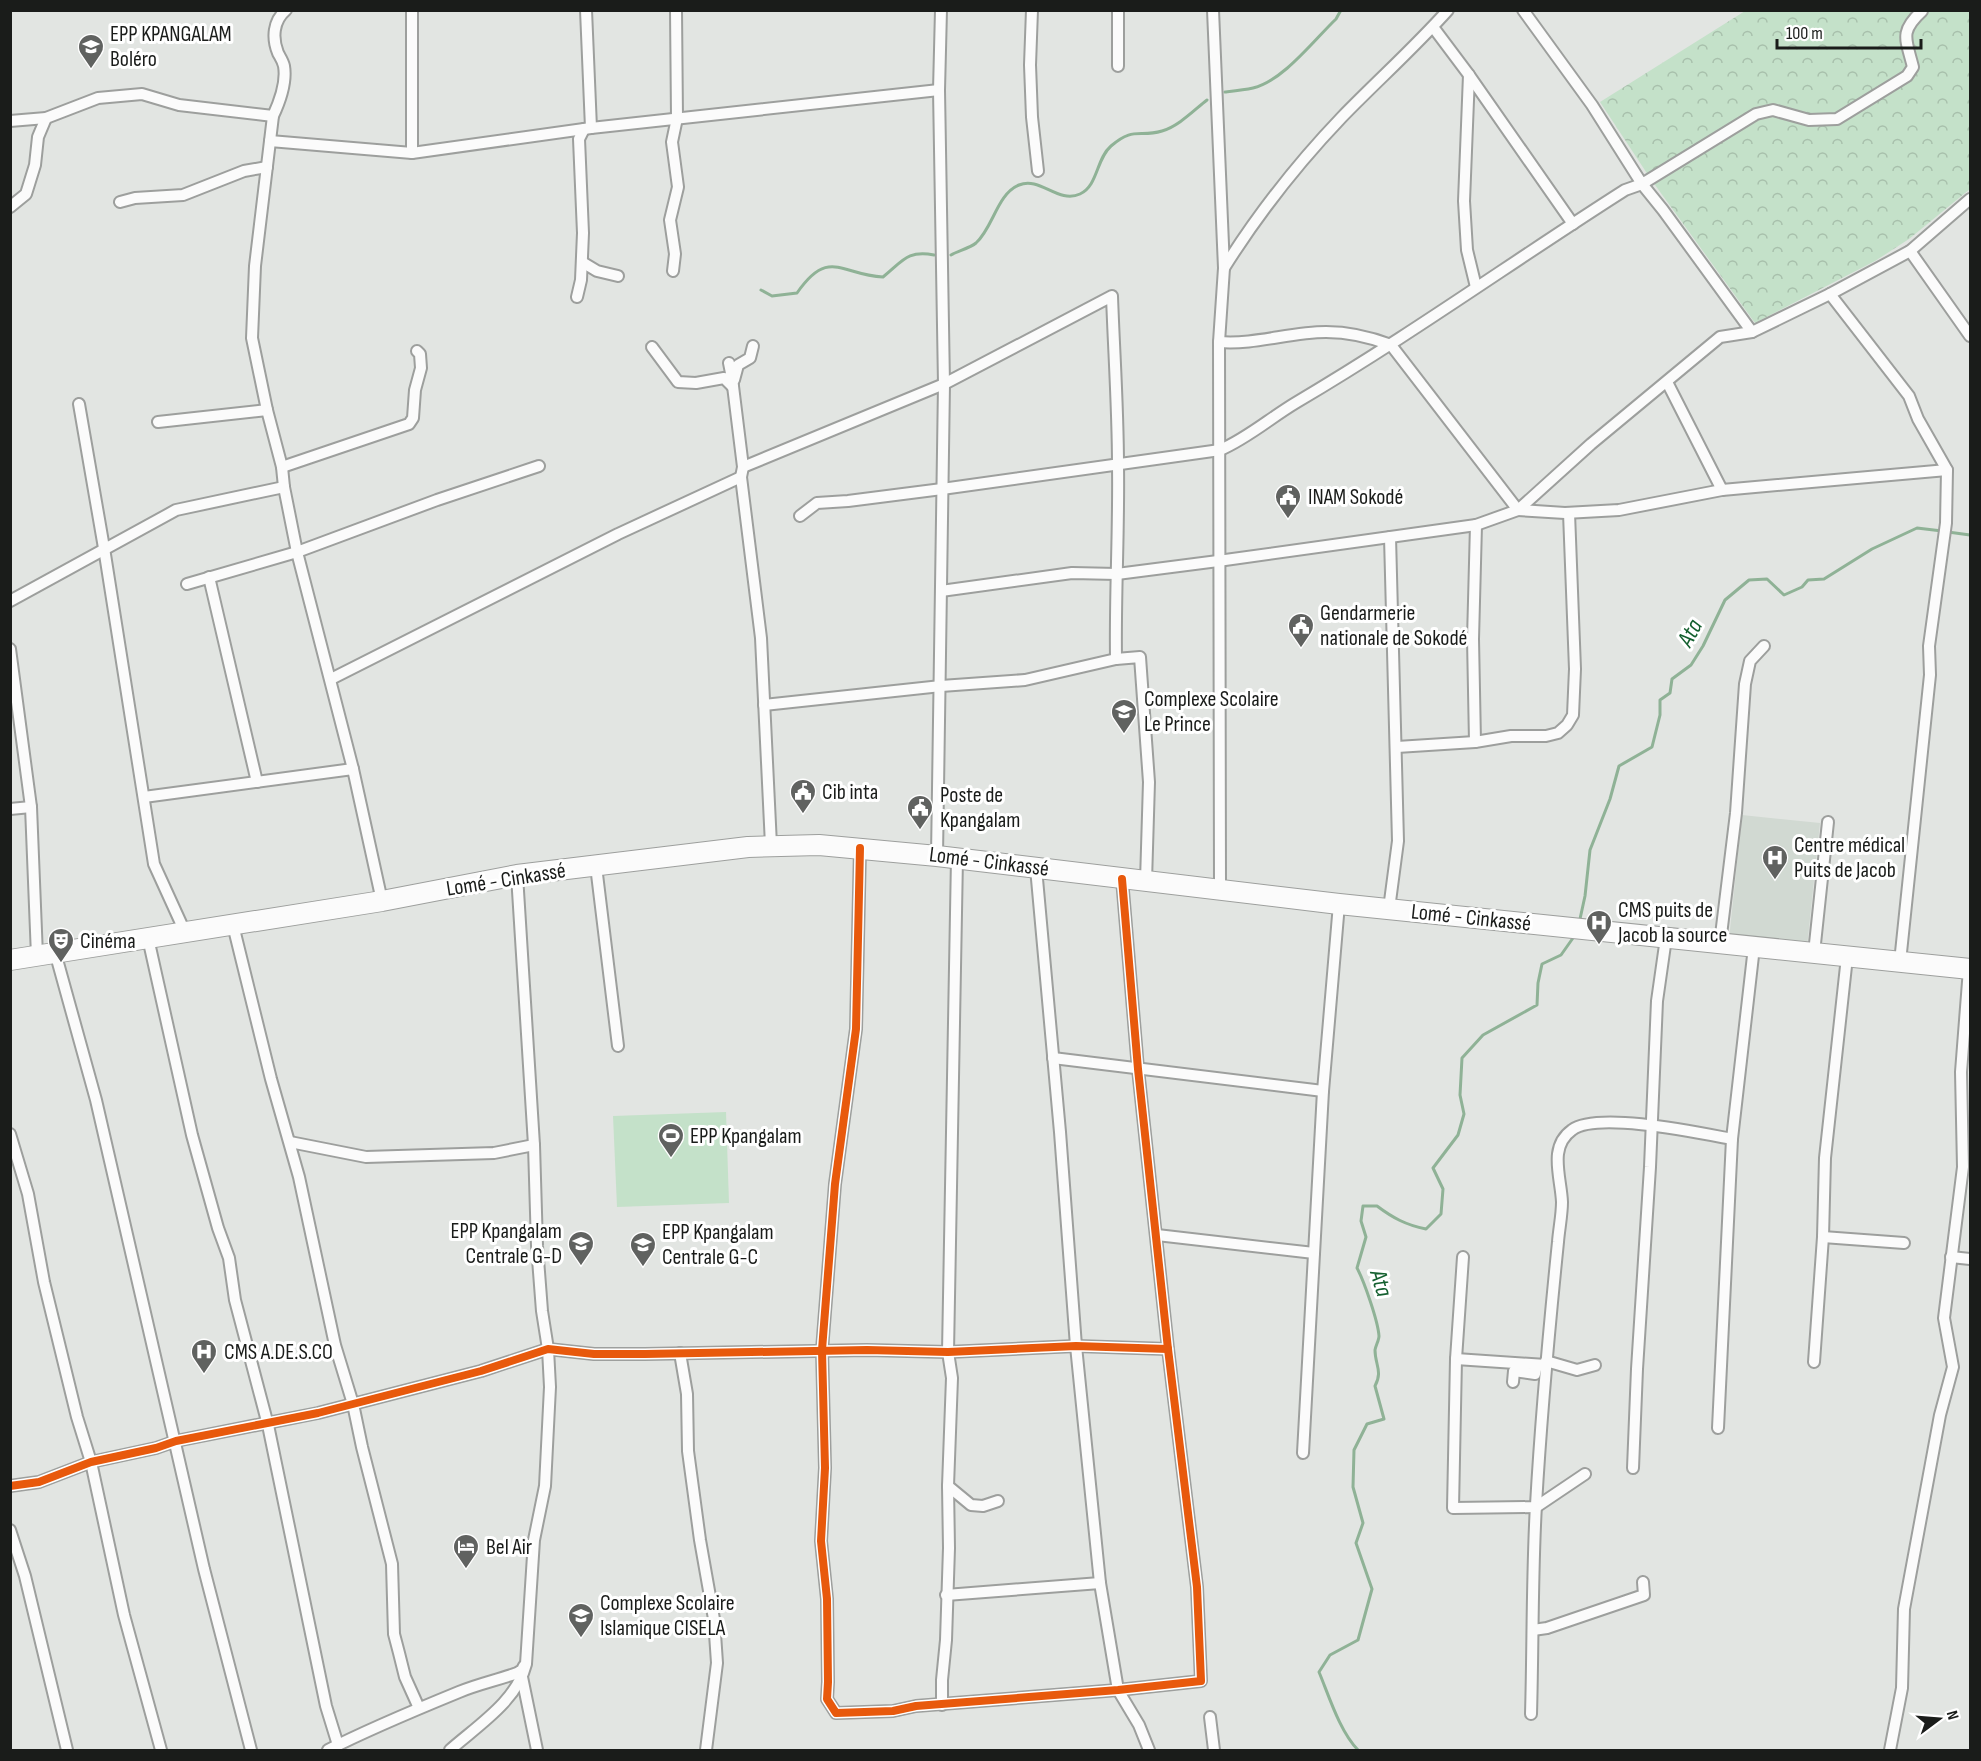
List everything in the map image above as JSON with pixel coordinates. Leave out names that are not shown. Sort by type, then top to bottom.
[{"type":"highway","name":"Lomé - Cinkassé","points":[[10,960],[382,901],[518,875],[771,845],[819,845],[947,857],[1339,904],[1970,969]]},
{"type":"street","points":[[286,10],[281,15],[273,34],[278,53],[284,64],[284,81],[280,100],[273,116],[255,266],[252,338],[282,467],[297,552],[353,769],[382,901]]},
{"type":"street","points":[[412,10],[412,153]]},
{"type":"street","points":[[577,297],[582,262],[579,139],[588,128],[586,10]]},
{"type":"street","points":[[673,270],[675,254],[670,220],[678,187],[672,142],[677,118],[676,10]]},
{"type":"street","points":[[941,10],[939,90],[944,384],[941,686],[947,857],[948,1352],[952,1378],[948,1486],[950,1548],[942,1705]]},
{"type":"street","points":[[1032,10],[1031,86],[1038,171]]},
{"type":"street","points":[[1118,10],[1118,66]]},
{"type":"street","points":[[1213,10],[1224,268],[1219,342],[1220,890]]},
{"type":"street","points":[[1224,268],[1250,226],[1326,135],[1449,10]]},
{"type":"street","points":[[1523,10],[1592,105],[1642,184],[1752,332]]},
{"type":"street","points":[[800,516],[817,503],[942,489],[1220,450],[1245,438],[1272,417],[1390,345],[1625,190],[1642,184],[1756,114],[1773,110],[1809,120],[1837,119],[1857,108],[1907,76],[1913,67],[1906,38],[1908,24],[1922,11]]},
{"type":"street","points":[[1433,27],[1573,225]]},
{"type":"street","points":[[1469,75],[1464,201],[1467,250],[1476,287]]},
{"type":"street","points":[[270,141],[412,153],[588,128],[939,90]]},
{"type":"street","points":[[10,121],[46,117],[98,98],[142,94],[179,105],[273,116]]},
{"type":"street","points":[[10,207],[26,194],[35,165],[38,137],[46,117]]},
{"type":"street","points":[[120,202],[135,198],[183,195],[244,171],[267,167]]},
{"type":"street","points":[[941,591],[1072,573],[1117,574],[1476,525],[1518,510],[1591,444],[1720,337],[1752,332],[1910,251],[1971,199]]},
{"type":"street","points":[[1910,251],[1971,336]]},
{"type":"street","points":[[582,262],[597,270],[618,276]]},
{"type":"street","points":[[1830,294],[1909,396],[1918,419],[1947,470],[1946,523],[1929,646],[1930,675],[1900,962]]},
{"type":"street","points":[[331,679],[618,534],[686,504],[742,472],[944,384],[1112,296],[1118,465],[1116,658]]},
{"type":"street","points":[[1219,342],[1236,344],[1326,332],[1366,335],[1390,345],[1518,510],[1569,513],[1619,510],[1722,490],[1947,470]]},
{"type":"street","points":[[733,387],[738,365],[750,357],[753,346]]},
{"type":"street","points":[[652,347],[678,382],[696,383],[724,378],[733,387]]},
{"type":"street","points":[[282,467],[409,424],[413,418],[421,368],[420,354],[417,351]]},
{"type":"street","points":[[729,363],[761,638],[771,845]]},
{"type":"street","points":[[1667,382],[1722,490]]},
{"type":"street","points":[[79,404],[154,864],[185,932]]},
{"type":"street","points":[[158,422],[267,410]]},
{"type":"street","points":[[187,584],[297,552],[437,500],[539,466]]},
{"type":"street","points":[[10,601],[176,510],[284,488]]},
{"type":"street","points":[[1397,747],[1475,742],[1511,736],[1546,736],[1558,733],[1567,725],[1573,715],[1575,669],[1569,513]]},
{"type":"street","points":[[1475,742],[1473,639],[1476,525]]},
{"type":"street","points":[[1389,909],[1398,841],[1390,537]]},
{"type":"street","points":[[209,577],[257,782]]},
{"type":"street","points":[[1720,944],[1736,813],[1745,684],[1750,661],[1764,646]]},
{"type":"street","points":[[10,649],[46,954],[101,1120],[207,1580],[251,1750]]},
{"type":"street","points":[[764,705],[941,686],[1025,680],[1116,658],[1140,657],[1149,782],[1146,881]]},
{"type":"street","points":[[144,797],[353,769]]},
{"type":"street","points":[[10,809],[30,807]]},
{"type":"street","points":[[1814,953],[1828,822]]},
{"type":"street","points":[[860,848],[856,1029],[834,1184],[822,1350],[825,1468],[821,1541],[827,1599],[828,1703],[836,1713],[842,1714],[1201,1681],[1197,1587],[1168,1349],[1138,1069],[1122,879]]},
{"type":"street","points":[[596,866],[618,1046]]},
{"type":"street","points":[[1036,868],[1076,1346],[1100,1583],[1118,1690],[1139,1725],[1149,1750]]},
{"type":"street","points":[[450,1750],[511,1694],[522,1677],[526,1664],[534,1540],[545,1486],[550,1387],[548,1349],[542,1311],[518,875]]},
{"type":"street","points":[[1303,1453],[1323,1091],[1339,904]]},
{"type":"street","points":[[233,925],[271,1079],[290,1142],[335,1345],[353,1404],[392,1564],[394,1634],[405,1677],[419,1708]]},
{"type":"street","points":[[148,938],[192,1136],[218,1228],[229,1258],[235,1300],[268,1425],[333,1748],[362,1732],[419,1708],[517,1673],[526,1664]]},
{"type":"street","points":[[1633,1468],[1636,1369],[1652,1126],[1657,1001],[1666,938]]},
{"type":"street","points":[[1718,1428],[1732,1139],[1754,947]]},
{"type":"street","points":[[1814,1362],[1823,1237],[1825,1158],[1847,957]]},
{"type":"street","points":[[1890,1750],[1902,1688],[1904,1609],[1940,1415],[1953,1367],[1944,1318],[1951,1257],[1967,1167],[1966,1073],[1970,969]]},
{"type":"street","points":[[1053,1058],[1323,1091]]},
{"type":"street","points":[[1531,1714],[1536,1507],[1543,1364],[1562,1202],[1557,1154],[1561,1139],[1572,1129],[1594,1122],[1652,1126],[1732,1139]]},
{"type":"street","points":[[10,1134],[28,1194],[44,1282],[76,1417],[91,1462],[124,1616],[161,1750]]},
{"type":"street","points":[[290,1142],[366,1157],[494,1153],[534,1145]]},
{"type":"street","points":[[1157,1235],[1314,1253]]},
{"type":"street","points":[[1823,1237],[1904,1243]]},
{"type":"street","points":[[1463,1257],[1456,1359],[1453,1508],[1536,1507],[1585,1474]]},
{"type":"street","points":[[1951,1257],[1971,1259]]},
{"type":"street","points":[[10,1486],[39,1482],[91,1462],[156,1448],[176,1441],[268,1425],[353,1404],[481,1371],[548,1349],[594,1354],[822,1350],[948,1352],[1076,1346],[1168,1349]]},
{"type":"street","points":[[680,1353],[687,1394],[688,1451],[715,1630],[717,1663],[706,1750]]},
{"type":"street","points":[[1456,1359],[1543,1364],[1577,1370],[1595,1365]]},
{"type":"street","points":[[1513,1382],[1514,1371],[1535,1374],[1543,1364]]},
{"type":"street","points":[[948,1486],[971,1505],[983,1506],[998,1502]]},
{"type":"street","points":[[10,1530],[25,1576],[67,1750]]},
{"type":"street","points":[[1533,1630],[1547,1628],[1644,1595],[1643,1582]]},
{"type":"street","points":[[946,1595],[1100,1583]]},
{"type":"street","points":[[522,1677],[535,1750]]},
{"type":"street","points":[[1210,1717],[1214,1750]]},
{"type":"shaded area","name":"Centre médical Puits de Jacob","points":[[1742,815],[1820,823],[1807,947],[1729,939]]},
{"type":"green space","points":[[1745,11],[1970,11],[1970,189],[1909,239],[1875,261],[1755,323],[1650,178],[1600,102]]},
{"type":"green space","name":"EPP Kpangalam","points":[[726,1112],[729,1203],[617,1207],[613,1116]]},
{"type":"waterway","points":[[1225,92],[1253,88],[1276,77],[1308,48],[1336,19],[1341,10]]},
{"type":"waterway","points":[[951,255],[971,246],[982,237],[1000,203],[1012,189],[1027,183],[1064,196],[1080,194],[1094,179],[1106,151],[1119,140],[1131,134],[1154,133],[1168,129],[1207,100]]},
{"type":"waterway","points":[[761,290],[772,296],[797,293],[808,279],[827,267],[883,277],[906,258],[917,254],[934,255]]},
{"type":"waterway","name":"Ata","points":[[1580,919],[1590,850],[1610,799],[1619,766],[1652,747],[1660,715],[1660,700],[1670,693],[1672,679],[1691,665],[1703,646],[1725,600],[1749,580],[1767,579],[1784,595],[1802,587],[1808,580],[1824,579],[1872,549],[1917,528],[1942,531]]},
{"type":"waterway","name":"Ata","points":[[1948,532],[1970,535]]},
{"type":"waterway","name":"Ata","points":[[1358,1750],[1340,1724],[1319,1672],[1330,1655],[1358,1640],[1372,1589],[1356,1543],[1363,1523],[1353,1487],[1354,1450],[1367,1424],[1384,1419],[1375,1386],[1379,1372],[1375,1355],[1379,1338],[1378,1329],[1357,1268],[1366,1237],[1361,1221],[1363,1206],[1377,1206],[1400,1220],[1426,1229],[1441,1214],[1443,1189],[1433,1168],[1458,1135],[1464,1114],[1460,1095],[1462,1058],[1483,1035],[1537,1005],[1542,964],[1561,955],[1573,938]]},
{"type":"cycle path","points":[[860,848],[856,1029],[835,1184],[822,1350],[825,1468],[821,1541],[827,1599],[827,1699],[836,1713],[893,1711],[916,1706],[1201,1681],[1197,1587],[1168,1349],[1138,1069],[1122,879]]},
{"type":"cycle path","points":[[10,1486],[39,1482],[91,1462],[156,1448],[176,1441],[318,1413],[481,1371],[548,1349],[594,1354],[867,1350],[948,1352],[1076,1346],[1168,1349]]},
{"type":"place","name":"EPP KPANGALAM Boléro","points":[[91,70]]},
{"type":"place","name":"INAM Sokodé","points":[[1288,520]]},
{"type":"place","name":"Gendarmerie nationale de Sokodé","points":[[1301,649]]},
{"type":"place","name":"Complexe Scolaire Le Prince","points":[[1124,735]]},
{"type":"place","name":"Cib inta","points":[[803,815]]},
{"type":"place","name":"Poste de Kpangalam","points":[[920,831]]},
{"type":"place","name":"Centre médical Puits de Jacob","points":[[1775,881]]},
{"type":"place","name":"CMS puits de Jacob la source","points":[[1599,946]]},
{"type":"place","name":"Cinéma","points":[[61,964]]},
{"type":"place","name":"EPP Kpangalam","points":[[671,1159]]},
{"type":"place","name":"EPP Kpangalam Centrale G-D","points":[[581,1267]]},
{"type":"place","name":"EPP Kpangalam Centrale G-C","points":[[643,1268]]},
{"type":"place","name":"CMS A.DE.S.CO","points":[[204,1375]]},
{"type":"place","name":"Bel Air","points":[[466,1570]]},
{"type":"place","name":"Complexe Scolaire Islamique CISELA","points":[[581,1639]]}]
